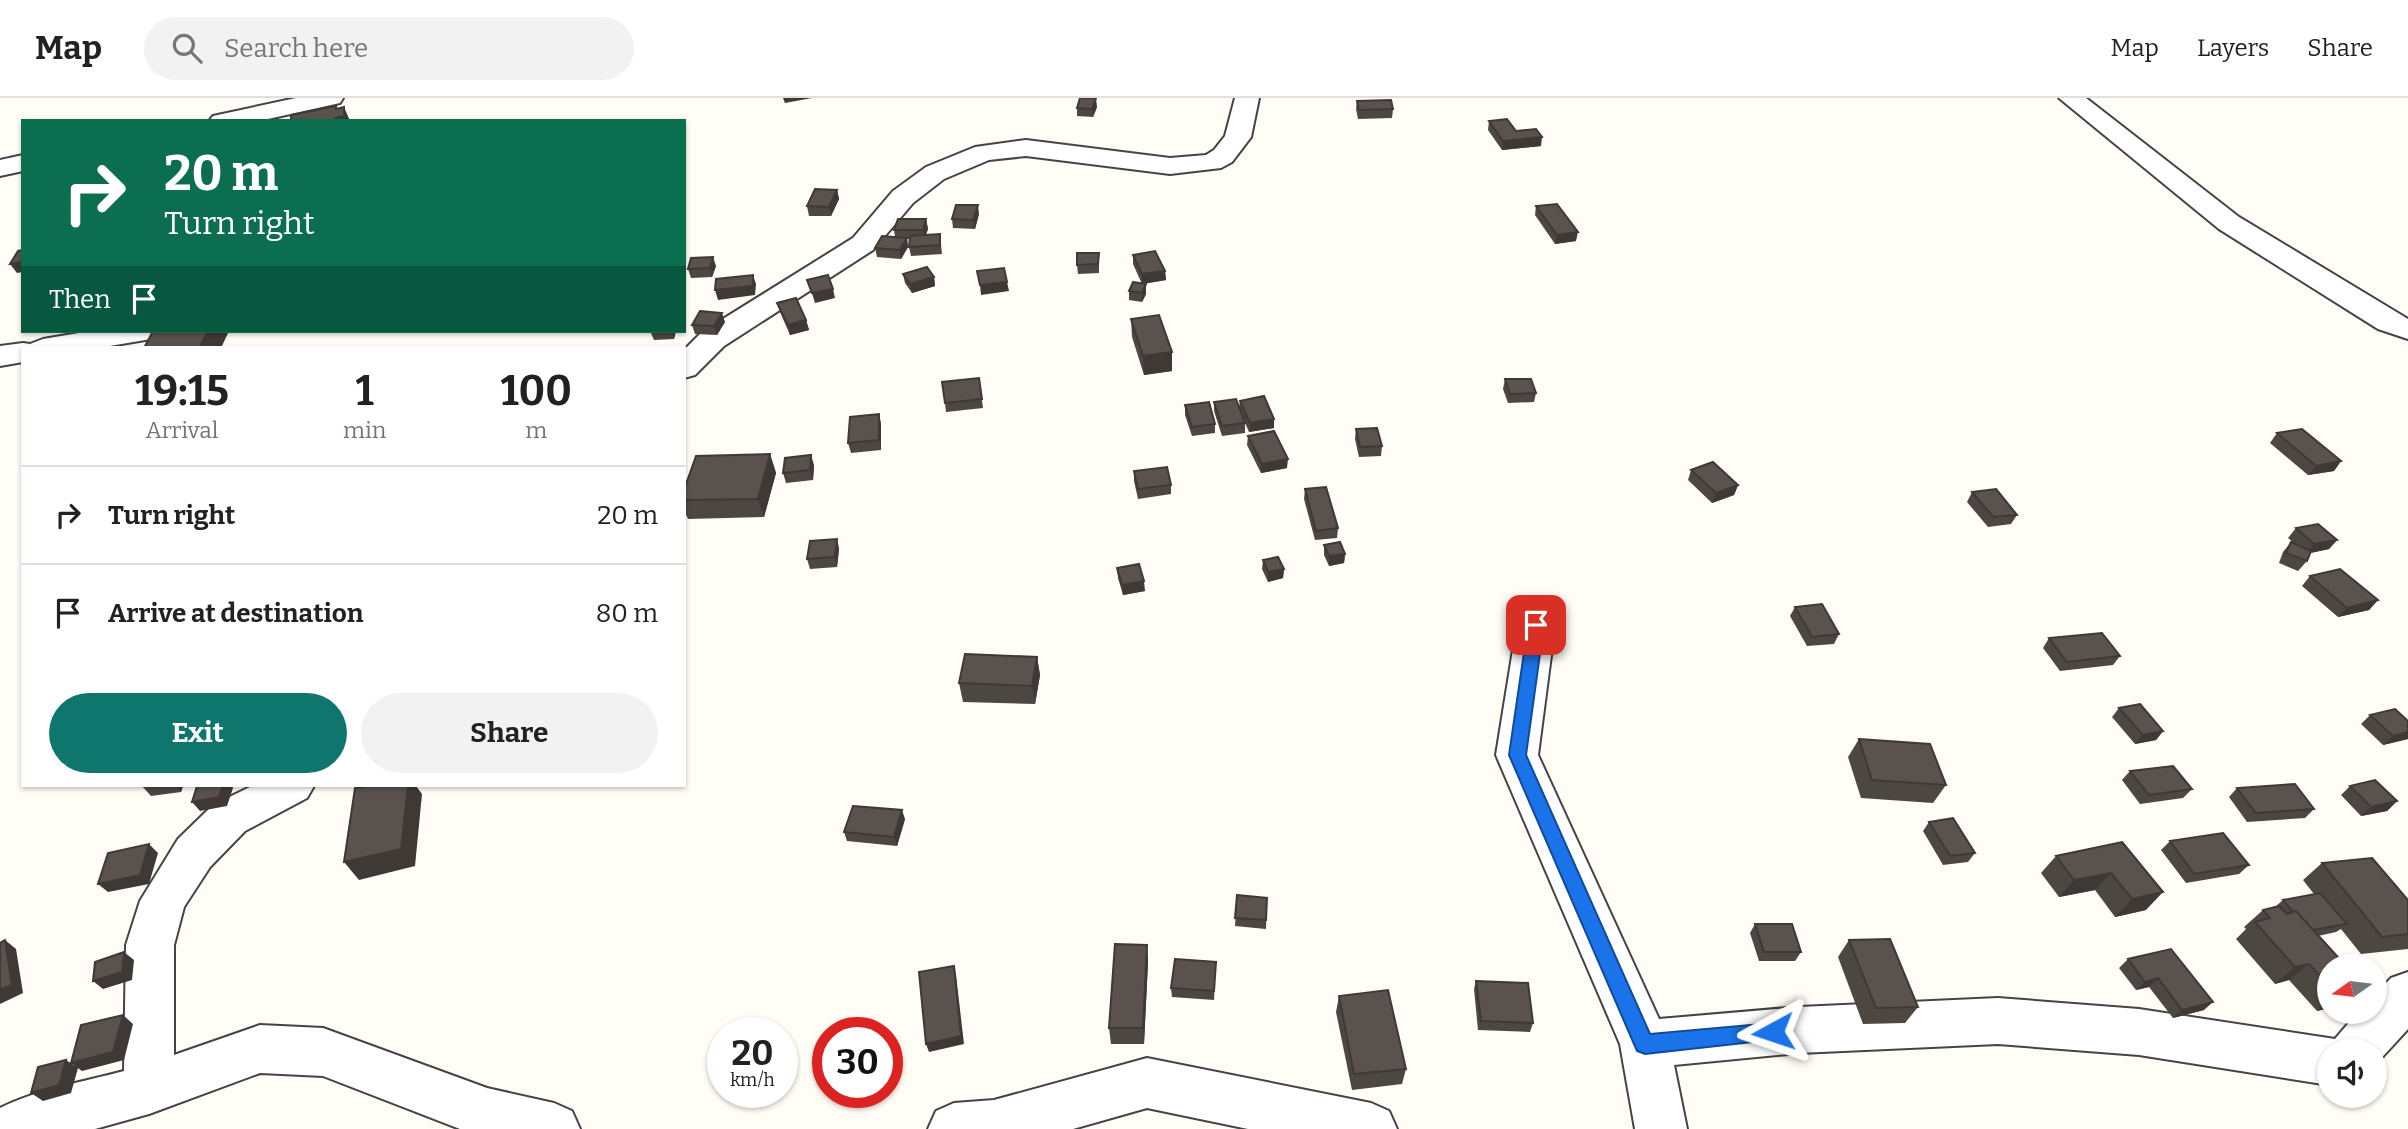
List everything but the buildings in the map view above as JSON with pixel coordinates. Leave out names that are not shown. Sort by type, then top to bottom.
[{"type":"street","points":[[231,119],[331,98]]},
{"type":"street","points":[[686,366],[713,339],[863,244],[903,197],[935,173],[984,153],[1026,148],[1170,166],[1212,162],[1223,156],[1238,137],[1247,98]]},
{"type":"street","points":[[2071,98],[2229,223],[2389,322],[2408,330]]},
{"type":"street","points":[[0,168],[21,163]]},
{"type":"street","points":[[55,346],[134,333]]},
{"type":"street","points":[[0,356],[21,352]]},
{"type":"street","points":[[1536,625],[1517,755],[1645,1044],[1661,1129]]},
{"type":"street","points":[[149,1088],[150,945],[163,901],[194,853],[229,818],[290,787]]},
{"type":"street","points":[[2366,1038],[2408,994]]},
{"type":"street","points":[[1645,1044],[1799,1030],[1998,1021],[2138,1032],[2317,1058]]},
{"type":"street","points":[[13,1129],[27,1122],[149,1088],[260,1049],[323,1052],[487,1114],[554,1129]]},
{"type":"street","points":[[954,1129],[994,1126],[1147,1083],[1371,1129]]},
{"type":"route","points":[[1536,625],[1517,755],[1645,1044],[1773,1032]]}]
